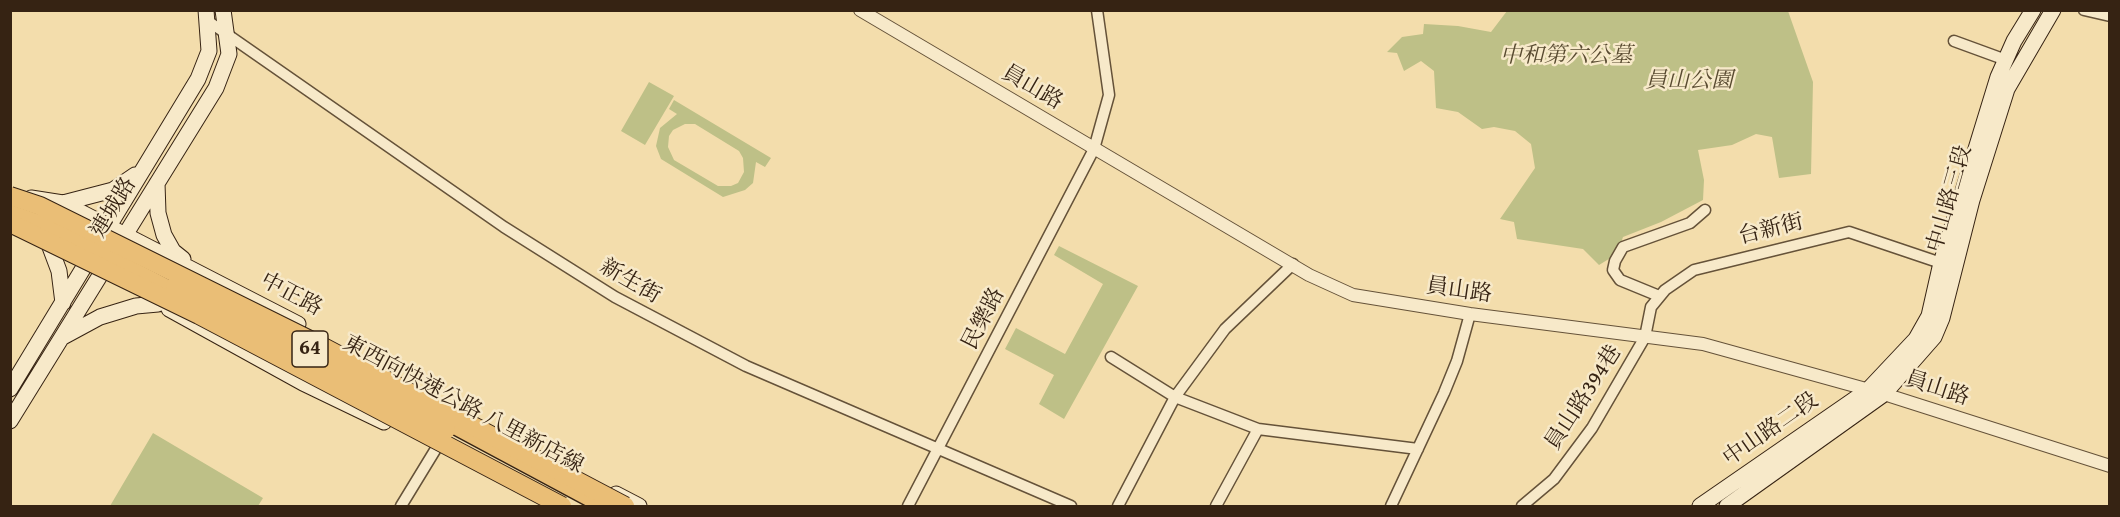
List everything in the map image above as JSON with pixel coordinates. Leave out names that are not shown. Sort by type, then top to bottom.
[{"type":"highway","points":[[10,195],[40,206],[312,341],[625,507]]},
{"type":"highway","name":"東西向快速公路 八里新店線","points":[[10,202],[93,235],[604,507]]},
{"type":"highway","points":[[11,221],[199,315],[561,507]]},
{"type":"highway","name":"東西向快速公路 八里新店線","points":[[11,221],[48,226],[86,245],[582,507]]},
{"type":"highway","points":[[79,236],[446,430]]},
{"type":"main road","name":"連城路","points":[[10,421],[216,88],[229,54],[223,10]]},
{"type":"main road","name":"中山路三段","points":[[1868,390],[1916,339],[1929,316],[1941,263],[1998,77],[2033,10]]},
{"type":"main road","name":"中山路三段","points":[[1884,394],[1922,352],[1942,318],[1972,200],[2007,89],[2053,10]]},
{"type":"main road","name":"連城路","points":[[10,389],[208,60],[210,45],[207,16]]},
{"type":"main road","points":[[63,203],[113,190],[128,182],[147,162]]},
{"type":"main road","points":[[157,182],[158,213],[164,235],[173,251],[196,271]]},
{"type":"main road","name":"中正路","points":[[10,195],[63,203],[105,231],[159,251],[639,507]]},
{"type":"main road","points":[[11,221],[50,247],[88,260]]},
{"type":"main road","points":[[11,221],[55,239],[158,304],[303,382],[437,447],[548,507]]},
{"type":"main road","points":[[50,247],[59,271],[63,303]]},
{"type":"main road","points":[[61,339],[100,317],[136,306],[158,304]]},
{"type":"main road","name":"中山路二段","points":[[1700,507],[1868,390]]},
{"type":"main road","name":"中山路二段","points":[[1727,507],[1884,394]]},
{"type":"street","name":"員山路","points":[[860,10],[1094,149],[1293,264],[1353,295],[1470,314],[1703,344],[1884,394],[2109,466]]},
{"type":"street","name":"民樂路","points":[[908,507],[1094,149],[1109,95],[1097,10]]},
{"type":"street","points":[[2084,10],[2109,16]]},
{"type":"street","name":"新生街","points":[[207,16],[228,38],[278,69],[504,227],[615,297],[746,366],[1071,507]]},
{"type":"street","points":[[1954,41],[2006,60]]},
{"type":"street","points":[[1645,337],[1651,307],[1659,296],[1620,280],[1612,270],[1615,261],[1623,247],[1690,223],[1705,210]]},
{"type":"street","name":"台新街","points":[[1659,296],[1694,270],[1849,231],[1941,263]]},
{"type":"street","points":[[1118,507],[1175,397],[1225,329],[1293,264]]},
{"type":"street","points":[[1390,507],[1457,361],[1470,314]]},
{"type":"street","name":"員山路394巷","points":[[1522,507],[1554,478],[1592,428],[1645,337]]},
{"type":"street","points":[[1111,357],[1175,397],[1258,429],[1418,448]]},
{"type":"street","points":[[1216,507],[1258,429]]},
{"type":"street","points":[[401,507],[437,447]]},
{"type":"green space","points":[[1507,11],[1788,11],[1813,82],[1811,174],[1779,178],[1772,137],[1756,134],[1732,145],[1698,150],[1704,180],[1703,200],[1661,222],[1623,237],[1617,254],[1599,265],[1583,249],[1517,239],[1514,222],[1500,219],[1535,168],[1531,144],[1515,131],[1494,127],[1482,129],[1458,112],[1436,108],[1434,71],[1421,61],[1404,71],[1397,53],[1387,52],[1402,37],[1423,34],[1424,24],[1458,26],[1491,32]]},
{"type":"green space","points":[[649,82],[674,96],[645,145],[621,131]]},
{"type":"green space","points":[[674,100],[771,158],[765,167],[756,162],[753,183],[745,190],[723,197],[661,159],[656,146],[660,128],[677,114],[669,109]],"holes":[[[685,124],[695,124],[739,151],[743,158],[744,172],[738,183],[731,186],[718,186],[674,160],[668,147],[669,136],[673,130]]]},
{"type":"green space","points":[[1059,246],[1138,286],[1064,419],[1039,404],[1054,375],[1005,349],[1016,328],[1065,354],[1103,284],[1054,255]]},
{"type":"green space","points":[[153,433],[263,498],[258,506],[110,506]]},
{"type":"park label","name":"中和第六公墓","points":[[1566,56]]},
{"type":"park label","name":"員山公園","points":[[1689,81]]}]
